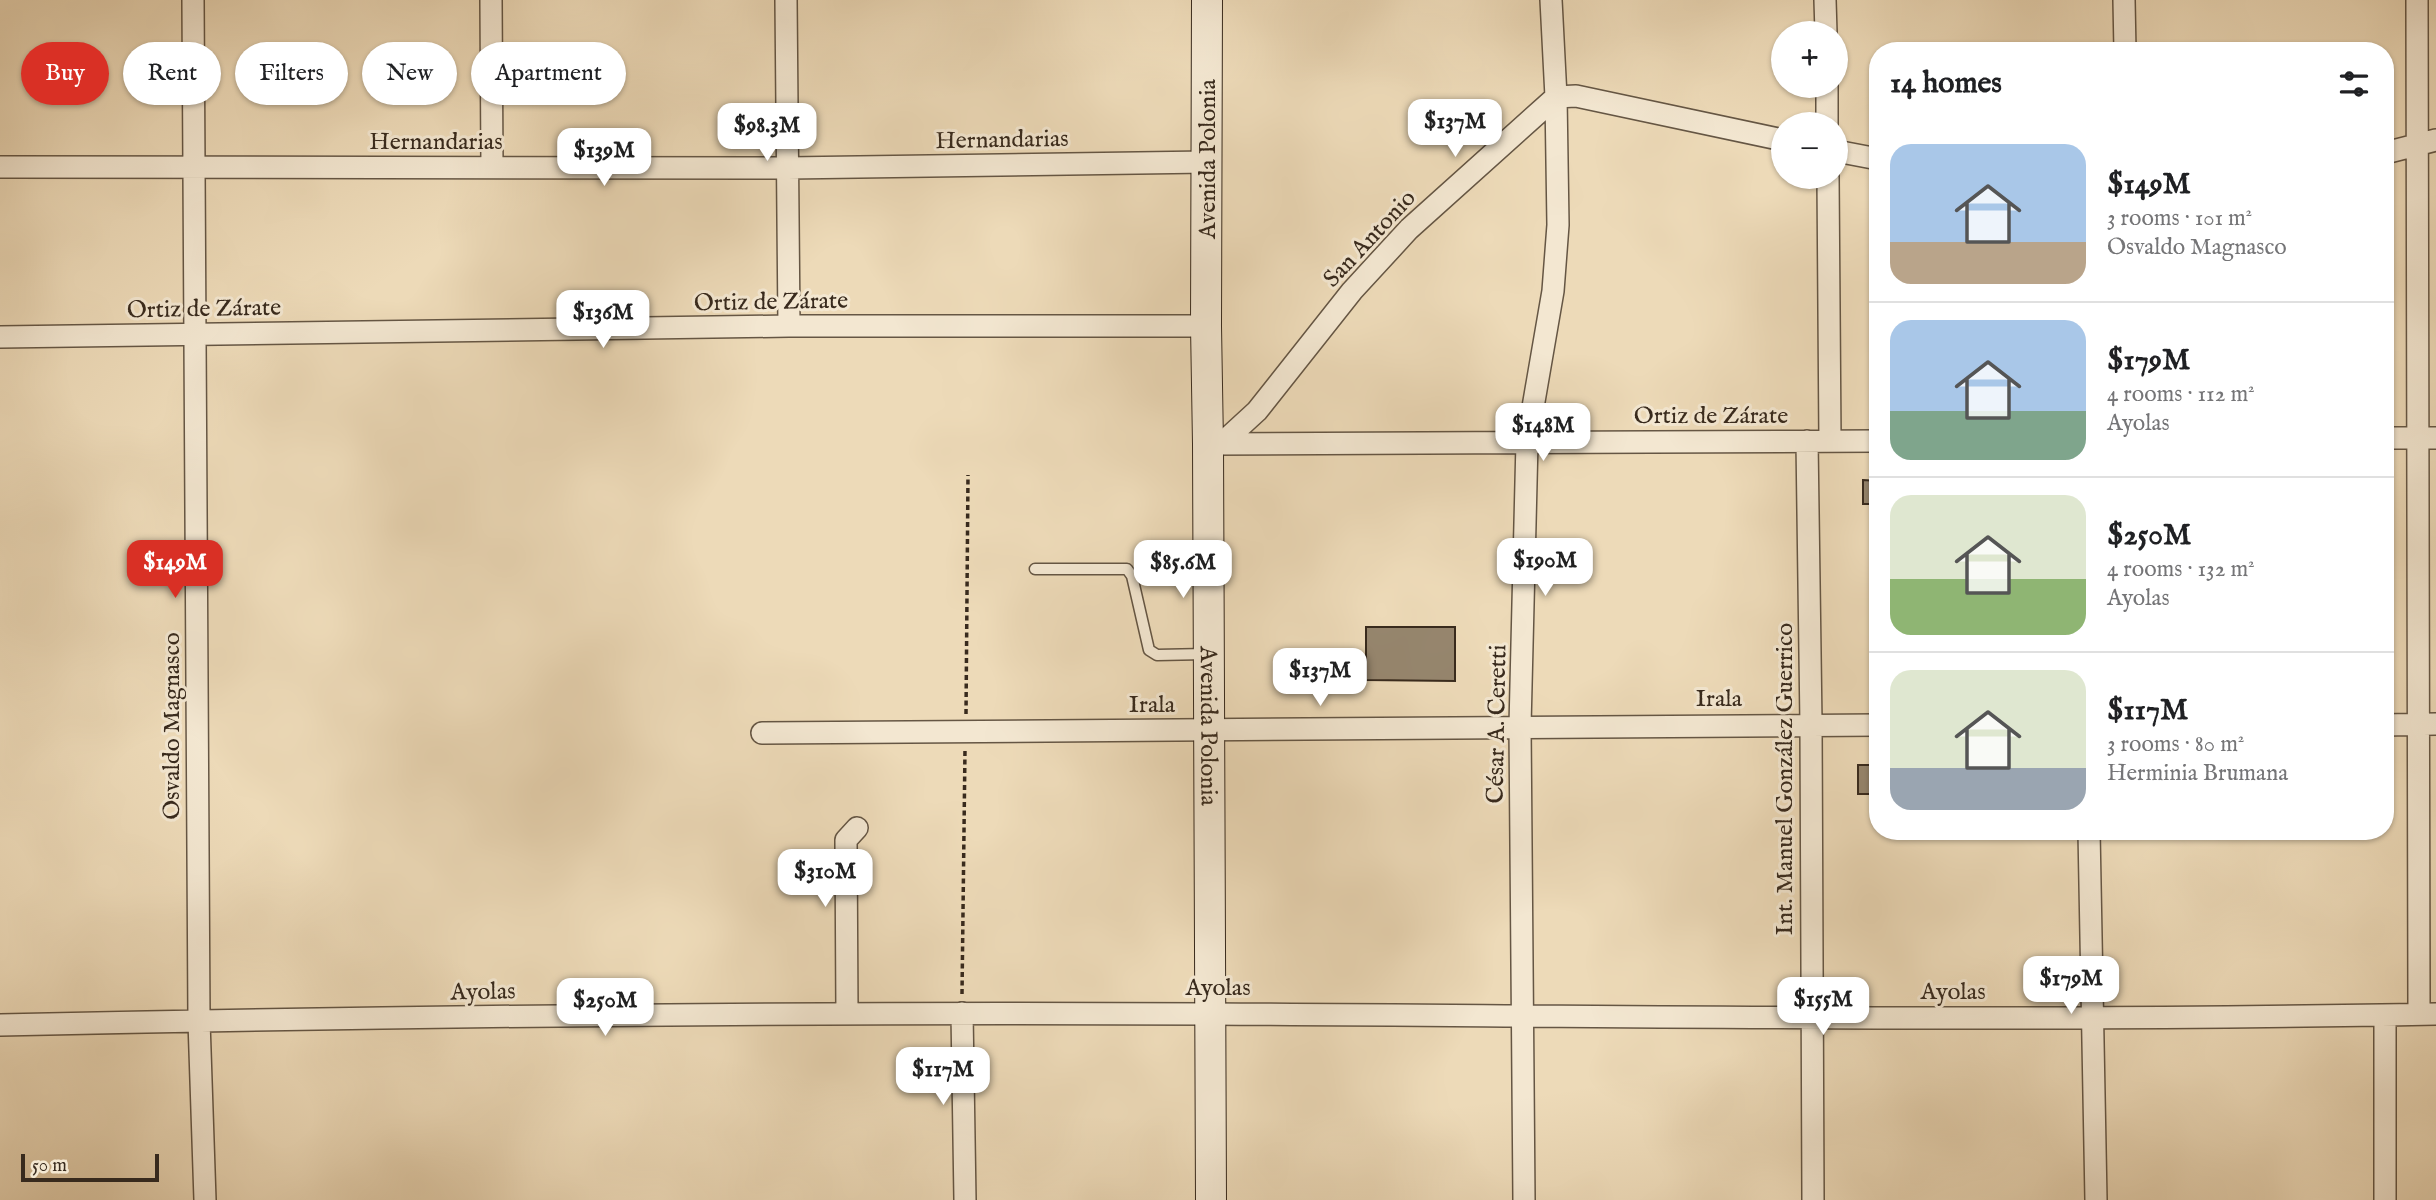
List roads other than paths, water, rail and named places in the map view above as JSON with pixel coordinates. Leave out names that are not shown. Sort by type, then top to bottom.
[{"type":"main road","name":"Avenida Polonia","points":[[1207,0],[1206,326],[1214,444],[1209,654],[1210,1014],[1214,1199]]},
{"type":"street","name":"Osvaldo Magnasco","points":[[193,0],[199,1021],[205,1200]]},
{"type":"street","points":[[491,0],[492,167]]},
{"type":"street","points":[[786,0],[789,326]]},
{"type":"street","name":"César A. Ceretti","points":[[1524,1200],[1520,726],[1527,442],[1553,291],[1558,225],[1551,0]]},
{"type":"street","points":[[1825,0],[1826,21]]},
{"type":"street","points":[[2124,0],[2125,42]]},
{"type":"street","points":[[2417,0],[2427,142],[2427,1014]]},
{"type":"street","points":[[1556,97],[1576,96],[1771,137]]},
{"type":"street","name":"San Antonio","points":[[1214,444],[1257,411],[1352,291],[1409,229],[1556,97]]},
{"type":"street","points":[[2394,151],[2427,142]]},
{"type":"street","points":[[1848,153],[1869,157]]},
{"type":"street","name":"Hernandarias","points":[[0,167],[788,168],[1207,162]]},
{"type":"street","points":[[1828,189],[1830,441]]},
{"type":"street","name":"Ortiz de Zárate","points":[[0,337],[789,326],[1206,326]]},
{"type":"street","points":[[2394,438],[2427,438]]},
{"type":"street","name":"Int. Manuel González Guerrico","points":[[1807,441],[1813,1200]]},
{"type":"street","name":"Ortiz de Zárate","points":[[1214,444],[1869,441]]},
{"type":"street","points":[[2394,724],[2427,724]]},
{"type":"street","name":"Irala","points":[[762,733],[1869,725]]},
{"type":"street","points":[[847,1014],[846,840],[857,828]]},
{"type":"street","points":[[2090,840],[2096,1200]]},
{"type":"street","points":[[962,1013],[965,1200]]},
{"type":"street","name":"Ayolas","points":[[0,1025],[962,1013],[2092,1018],[2427,1014]]},
{"type":"street","points":[[2385,1015],[2385,1200]]},
{"type":"lane","points":[[1035,569],[1127,569],[1132,576],[1149,650],[1157,655],[1209,654]]}]
